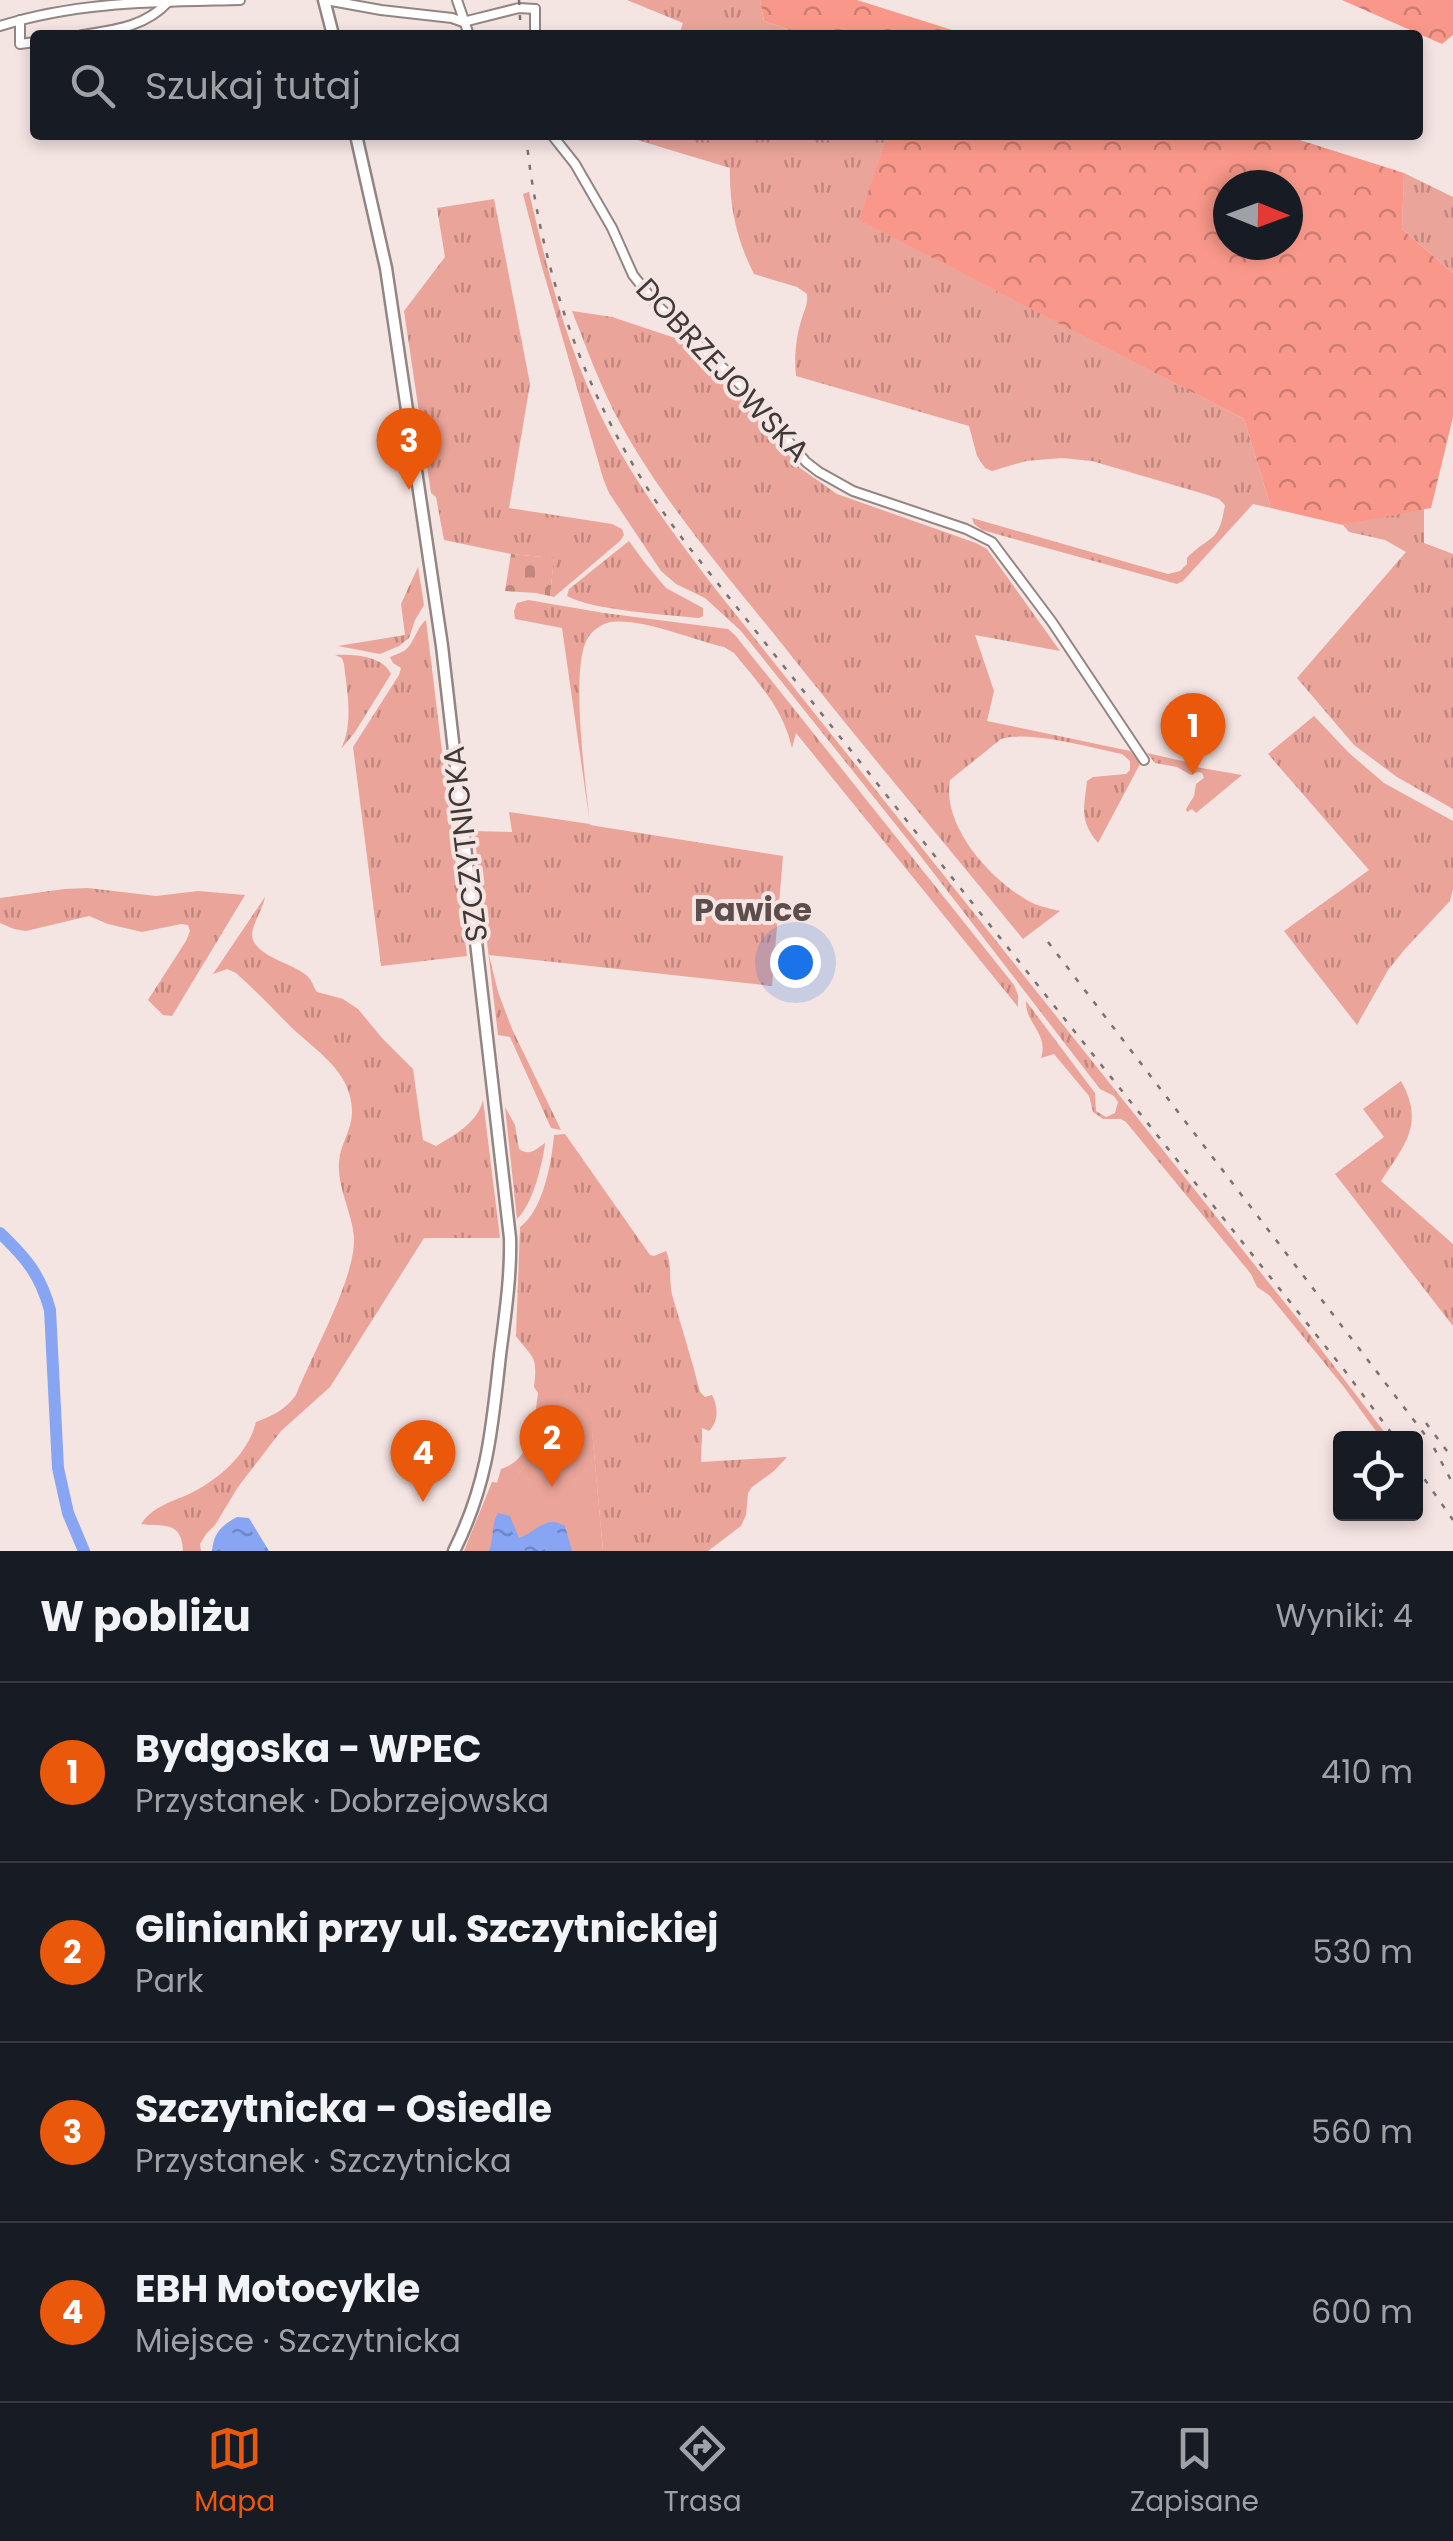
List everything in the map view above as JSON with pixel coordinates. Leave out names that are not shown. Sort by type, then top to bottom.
[{"type":"street","points":[[0,26],[99,5],[240,0]]},
{"type":"street","points":[[332,30],[325,0],[463,22],[520,7],[535,9]]},
{"type":"street","points":[[458,0],[467,30]]},
{"type":"street","points":[[535,30],[535,9],[543,0]]},
{"type":"street","points":[[134,2],[139,23]]},
{"type":"street","points":[[114,30],[150,18],[168,2]]},
{"type":"street","points":[[20,20],[20,44],[30,43]]},
{"type":"street","name":"SZCZYTNICKA","points":[[357,140],[386,268],[442,646],[510,1238],[510,1270],[488,1461],[454,1551]]},
{"type":"street","name":"DOBRZEJOWSKA","points":[[556,140],[603,212],[633,275],[656,304],[744,388],[806,462],[819,472],[853,492],[966,529],[992,542],[1052,622],[1144,760]]},
{"type":"green space","points":[[627,0],[760,0],[764,21],[790,30],[681,30],[683,23]]},
{"type":"green space","points":[[760,0],[857,0],[952,30],[790,30],[764,21]]},
{"type":"green space","points":[[1342,0],[1453,0],[1453,35],[1442,44],[1423,36],[1423,30],[1410,30]]},
{"type":"green space","points":[[638,140],[885,140],[860,220],[1244,419],[1271,508],[1253,504],[1177,584],[982,530],[972,518],[1168,574],[1180,571],[1187,558],[1212,538],[1225,505],[1201,493],[1092,461],[1026,461],[992,471],[977,456],[969,426],[796,376],[797,339],[807,294],[797,287],[754,274],[735,223],[730,168]]},
{"type":"green space","points":[[885,140],[1300,140],[1404,173],[1402,229],[1453,273],[1453,417],[1431,508],[1343,525],[1271,508],[1244,419],[859,220]]},
{"type":"green space","points":[[1404,173],[1453,197],[1453,273],[1402,229]]},
{"type":"green space","points":[[529,192],[552,284],[582,374],[621,453],[660,514],[1384,1431],[1376,1431],[1126,1122],[1103,1119],[1093,1112],[1089,1096],[1054,1054],[1041,1058],[1042,1042],[1026,1001],[1095,1093],[1096,1111],[1106,1117],[1115,1113],[1118,1102],[1114,1096],[1100,1089],[741,631],[705,598],[676,584],[661,571],[603,478],[523,194]]},
{"type":"green space","points":[[494,199],[530,384],[509,508],[612,524],[622,529],[624,535],[554,597],[550,596],[554,558],[444,540],[436,497],[431,493],[404,311],[445,257],[437,208]]},
{"type":"green space","points":[[572,311],[612,317],[678,339],[726,380],[800,468],[837,494],[987,549],[1060,651],[975,635],[994,691],[987,721],[1130,751],[1141,762],[1098,843],[1085,821],[1087,781],[1126,774],[1130,761],[1122,754],[1061,741],[1013,737],[1001,739],[950,780],[953,814],[982,862],[1026,900],[1060,911],[1023,939],[842,719],[717,564],[637,453],[613,410]]},
{"type":"green space","points":[[1424,508],[1424,543],[1453,554],[1453,809],[1397,777],[1354,745],[1297,678],[1406,552],[1385,540],[1349,532],[1343,525]]},
{"type":"green space","points":[[629,541],[666,588],[703,608],[703,616],[611,608],[567,596],[569,589]]},
{"type":"green space","points":[[511,554],[554,558],[550,596],[505,591]]},
{"type":"green space","points":[[418,567],[424,605],[409,638],[380,654],[338,646],[405,635],[401,604]]},
{"type":"green space","points":[[528,600],[728,629],[1014,985],[1018,1007],[796,733],[792,748],[769,697],[734,653],[724,647],[652,626],[623,622],[604,624],[589,636],[582,655],[579,701],[590,821],[562,628],[515,619],[517,603]]},
{"type":"green space","points":[[426,620],[467,956],[381,966],[353,747],[399,675],[401,668],[390,657],[408,648]]},
{"type":"green space","points":[[335,655],[375,660],[391,674],[341,749],[348,707],[344,664]]},
{"type":"green space","points":[[1314,716],[1384,783],[1453,821],[1450,901],[1388,970],[1357,1025],[1284,931],[1369,870],[1268,754]]},
{"type":"green space","points":[[1147,753],[1242,775],[1196,813],[1192,809],[1187,812],[1196,784],[1204,778],[1202,773],[1191,775],[1177,767],[1155,763]]},
{"type":"green space","points":[[509,812],[783,856],[772,986],[489,955],[512,1029],[561,1130],[551,1128],[510,1037],[498,1035],[474,831],[512,832]]},
{"type":"green space","points":[[88,888],[156,896],[198,891],[245,895],[172,1016],[163,1015],[148,1000],[186,941],[188,925],[142,932],[89,916],[26,931],[0,923],[0,898]]},
{"type":"green space","points":[[265,897],[252,932],[255,944],[304,973],[317,992],[343,999],[358,1009],[413,1069],[423,1140],[436,1146],[451,1137],[471,1121],[483,1100],[500,1238],[424,1238],[330,1387],[281,1431],[206,1534],[201,1551],[183,1551],[175,1530],[141,1524],[156,1509],[220,1474],[239,1456],[256,1422],[279,1412],[296,1395],[341,1294],[353,1254],[353,1228],[339,1172],[352,1117],[346,1084],[331,1063],[236,973],[227,969],[213,974]]},
{"type":"green space","points":[[1401,1081],[1412,1122],[1404,1144],[1381,1181],[1453,1244],[1453,1326],[1335,1174],[1384,1137],[1363,1109]]},
{"type":"green space","points":[[505,1107],[515,1125],[519,1149],[530,1152],[545,1143],[532,1195],[517,1219]]},
{"type":"green space","points":[[565,1134],[650,1255],[666,1251],[672,1292],[700,1392],[705,1397],[712,1395],[716,1409],[712,1427],[709,1431],[702,1428],[701,1462],[787,1457],[748,1493],[741,1526],[708,1551],[603,1551],[592,1431],[524,1467],[505,1491],[497,1483],[501,1469],[512,1464],[526,1448],[538,1393],[534,1387],[533,1358],[516,1336],[520,1227],[540,1198],[554,1135]]},
{"type":"green space","points":[[580,1424],[592,1430],[603,1551],[464,1551],[492,1482],[505,1490],[524,1467],[527,1450],[567,1427]]},
{"type":"water","points":[[498,1513],[510,1516],[519,1538],[546,1523],[565,1526],[572,1551],[489,1551]]},
{"type":"water","points":[[237,1517],[249,1518],[269,1551],[212,1551],[219,1530]]},
{"type":"waterway","points":[[0,1233],[31,1267],[50,1310],[58,1468],[68,1513],[84,1551]]},
{"type":"railway","points":[[519,0],[521,30]]},
{"type":"railway","points":[[527,140],[545,247],[579,355],[602,407],[658,505],[1390,1431]]},
{"type":"railway","points":[[1048,942],[1429,1440]]},
{"type":"railway","points":[[1426,1423],[1453,1459]]},
{"type":"railway","points":[[1434,1448],[1453,1484]]},
{"type":"railway","points":[[1423,1477],[1453,1520]]},
{"type":"place","name":"Szczytnicka - Osiedle","points":[[409,490]]},
{"type":"place","name":"Bydgoska - WPEC","points":[[1193,775]]},
{"type":"place","name":"Glinianki przy ul. Szczytnickiej","points":[[552,1487]]},
{"type":"place","name":"EBH Motocykle","points":[[423,1502]]},
{"type":"district","name":"Pawice","points":[[753,909]]}]
